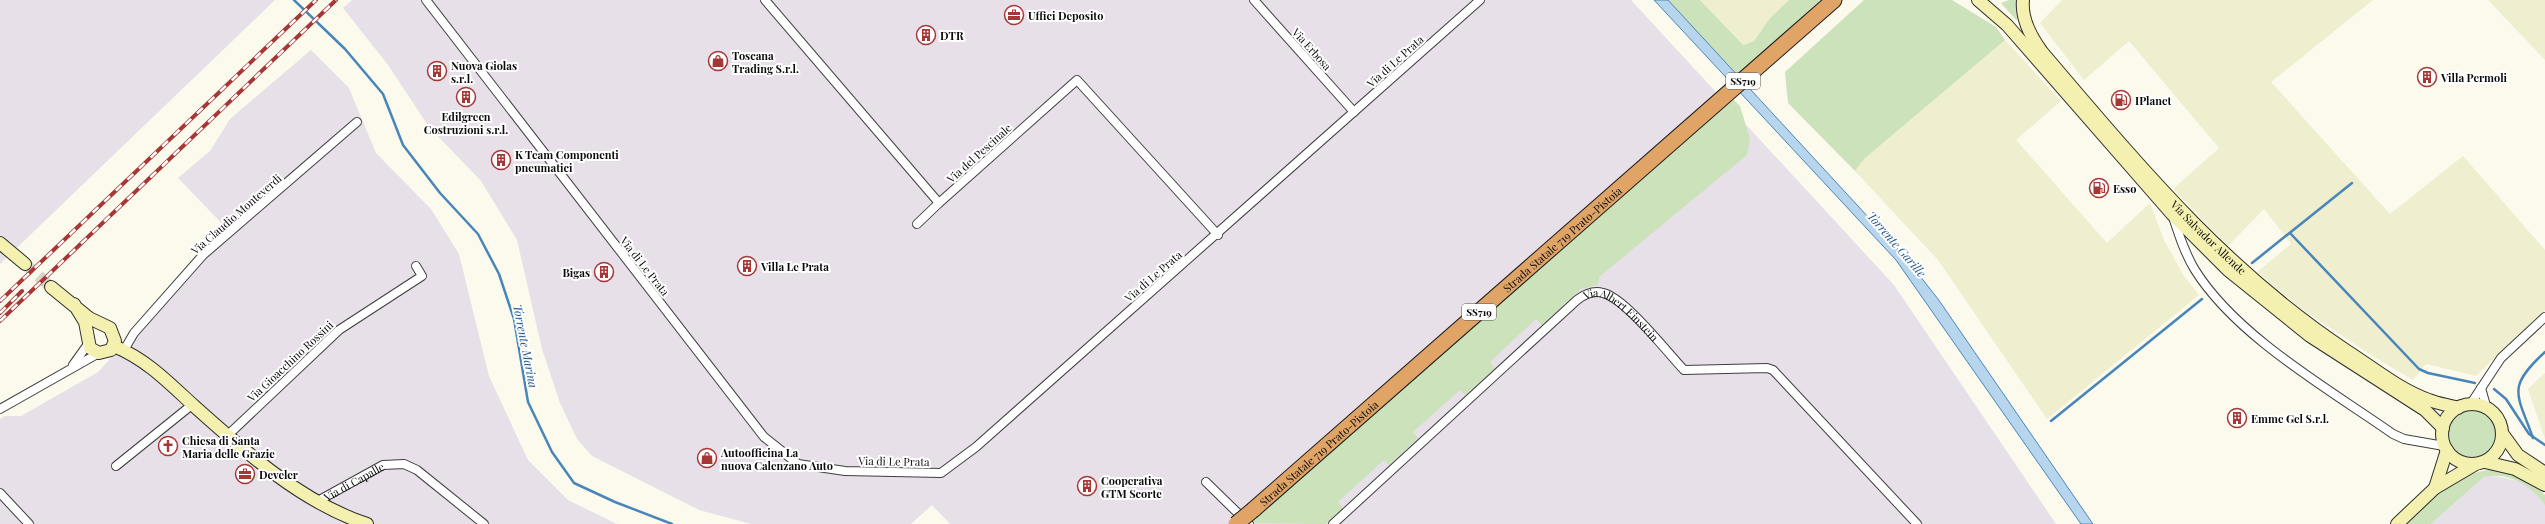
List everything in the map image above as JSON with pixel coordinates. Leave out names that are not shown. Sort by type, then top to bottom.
[{"type":"highway","name":"Strada Statale 719 Prato-Pistoia","points":[[1236,524],[1251,517],[1834,0]]},
{"type":"main road","name":"Via Salvador Allende","points":[[1978,0],[2007,25],[2172,214],[2213,256],[2259,297],[2329,350],[2425,410],[2443,428]]},
{"type":"main road","name":"Via Salvador Allende","points":[[2022,0],[2025,20],[2030,33],[2042,52],[2170,199],[2224,255],[2304,321],[2380,373],[2428,400],[2487,409],[2496,417],[2502,432],[2518,455],[2545,482]]},
{"type":"main road","points":[[0,243],[24,264]]},
{"type":"main road","points":[[51,287],[74,304],[89,318],[113,332],[115,341],[119,348],[99,353],[94,351],[88,340],[85,322],[74,304]]},
{"type":"main road","points":[[88,340],[92,329],[103,326]]},
{"type":"main road","name":"Via di Capalle","points":[[119,348],[136,355],[154,369],[228,435],[316,502]]},
{"type":"main road","points":[[2434,488],[2446,448],[2443,428],[2450,414],[2464,406]]},
{"type":"main road","points":[[2397,524],[2434,488],[2479,463],[2498,448],[2502,432]]},
{"type":"main road","name":"Via Salvador Allende","points":[[2446,448],[2460,461],[2515,469],[2545,482]]},
{"type":"main road","points":[[316,502],[367,524]]},
{"type":"street","name":"Via di Le Prata","points":[[426,0],[764,437],[798,464],[845,471],[941,473],[981,443],[1218,235],[1480,0]]},
{"type":"street","points":[[765,0],[939,203],[917,224]]},
{"type":"street","name":"Via Erbosa","points":[[1254,0],[1354,112]]},
{"type":"street","name":"Via del Pescinale","points":[[939,203],[1077,80],[1218,235]]},
{"type":"street","name":"Via Claudio Monteverdi","points":[[119,348],[203,255],[357,122]]},
{"type":"street","name":"Via Salvador Allende","points":[[2172,214],[2194,270],[2230,314],[2255,336],[2393,434],[2404,439],[2446,448]]},
{"type":"street","name":"Via Gioacchino Rossini","points":[[228,435],[339,330],[422,276],[416,266]]},
{"type":"street","name":"Via Albert Einstein","points":[[1333,524],[1577,300],[1583,295],[1596,292],[1619,300],[1684,370],[1767,368],[1773,370],[1916,524]]},
{"type":"street","points":[[2464,406],[2481,388],[2501,358],[2545,317]]},
{"type":"street","points":[[72,368],[88,340]]},
{"type":"street","points":[[0,409],[99,353]]},
{"type":"street","points":[[2481,388],[2487,409]]},
{"type":"street","points":[[116,466],[193,404]]},
{"type":"street","name":"Via di Capalle","points":[[316,502],[383,465],[404,464],[417,470],[484,524]]},
{"type":"street","points":[[1206,482],[1251,517]]},
{"type":"street","points":[[0,493],[29,524]]},
{"type":"shaded area","points":[[0,0],[275,0],[0,264]]},
{"type":"shaded area","points":[[352,0],[1631,0],[1894,285],[2056,524],[950,524],[932,505],[911,524],[751,524],[699,510],[592,456],[577,439],[560,403],[542,349],[517,240],[481,181],[429,127],[388,65],[343,8]]},
{"type":"shaded area","points":[[311,50],[349,88],[376,153],[431,209],[459,254],[489,376],[528,460],[568,500],[617,524],[0,524],[0,419],[5,416],[21,416],[98,372],[229,231],[178,178],[210,151],[230,119]]},
{"type":"shaded area","points":[[2490,475],[2518,481],[2545,495],[2545,524],[2431,524],[2484,477]]},
{"type":"green space","points":[[1668,0],[1700,0],[1743,45],[1754,41],[1770,18],[1789,0],[1821,0],[1738,77]]},
{"type":"green space","points":[[1700,0],[1789,0],[1770,18],[1754,41],[1742,45]]},
{"type":"green space","points":[[1864,0],[1952,0],[1996,27],[2005,40],[1864,159],[1855,171],[1788,103],[1785,72]]},
{"type":"green space","points":[[2009,0],[2016,0],[2017,21],[2001,3]]},
{"type":"green space","points":[[2062,0],[2373,0],[2271,82],[2390,214],[2463,156],[2545,250],[2545,310],[2476,376],[2426,364],[2413,380],[2373,356],[2303,310],[2257,272],[2291,244],[2264,209],[2228,246],[2173,189],[2219,148],[2129,41],[2084,80],[2040,23]]},
{"type":"green space","points":[[2488,0],[2545,0],[2545,60]]},
{"type":"green space","points":[[2005,40],[2061,101],[2016,140],[2107,243],[2150,203],[2164,240],[2184,276],[2199,295],[2047,419],[1938,260],[1855,171],[1864,159]]},
{"type":"green space","points":[[1733,99],[1740,106],[1750,139],[1747,155],[1599,277],[1598,285],[1581,289],[1542,325],[1536,319],[1490,362],[1495,368],[1465,395],[1460,390],[1413,432],[1418,438],[1389,465],[1384,460],[1338,502],[1343,508],[1326,524],[1254,523],[1253,520]]},
{"type":"green space","points":[[2545,373],[2545,439],[2528,389]]},
{"type":"green space","points":[[2472,409],[2486,413],[2493,420],[2497,434],[2493,448],[2486,455],[2472,459],[2458,455],[2451,448],[2447,434],[2451,420],[2458,413]]},
{"type":"green space","points":[[2496,469],[2510,472],[2534,485],[2545,495],[2545,505],[2534,492],[2519,482],[2502,476],[2484,477],[2431,524],[2405,524],[2435,496],[2457,481],[2482,471]]},
{"type":"water","points":[[1654,0],[1668,0],[1905,257],[1938,299],[2093,524],[2081,524],[1896,260]]},
{"type":"waterway","name":"Torrente Marina","points":[[294,0],[345,49],[383,94],[403,145],[440,193],[478,234],[499,274],[514,319],[528,402],[552,452],[574,483],[615,502],[672,524]]},
{"type":"waterway","points":[[2252,263],[2352,183]]},
{"type":"waterway","points":[[2290,233],[2419,369],[2428,373],[2475,383]]},
{"type":"waterway","points":[[2051,421],[2202,299]]},
{"type":"waterway","points":[[2533,438],[2519,401],[2518,392],[2524,374],[2545,352]]},
{"type":"waterway","points":[[2494,389],[2506,399],[2529,434],[2545,445]]},
{"type":"tunnel","points":[[25,264],[51,287]]},
{"type":"railway","points":[[0,301],[316,0]]},
{"type":"railway","points":[[0,321],[336,0]]},
{"type":"railway","points":[[0,313],[22,291]]},
{"type":"place","name":"Uffici Deposito","points":[[1014,15]]},
{"type":"place","name":"DTR","points":[[926,35]]},
{"type":"place","name":"Toscana Trading S.r.l.","points":[[718,61]]},
{"type":"place","name":"Nuova Giolas s.r.l.","points":[[437,71]]},
{"type":"place","name":"Villa Permoli","points":[[2427,77]]},
{"type":"place","name":"Edilgreen Costruzioni s.r.l.","points":[[466,97]]},
{"type":"place","name":"IPlanet","points":[[2121,100]]},
{"type":"place","name":"K Team Componenti pneumatici","points":[[501,160]]},
{"type":"place","name":"Esso","points":[[2099,188]]},
{"type":"place","name":"Villa Le Prata","points":[[747,266]]},
{"type":"place","name":"Bigas","points":[[604,272]]},
{"type":"place","name":"Emme Gel S.r.l.","points":[[2237,418]]},
{"type":"place","name":"Chiesa di Santa Maria delle Grazie","points":[[168,446]]},
{"type":"place","name":"Autoofficina La nuova Calenzano Auto","points":[[707,458]]},
{"type":"place","name":"Develer","points":[[245,474]]},
{"type":"place","name":"Cooperativa GTM Scorte","points":[[1087,486]]},
{"type":"water label","name":"Torrente Garille","points":[[1897,244]]}]
